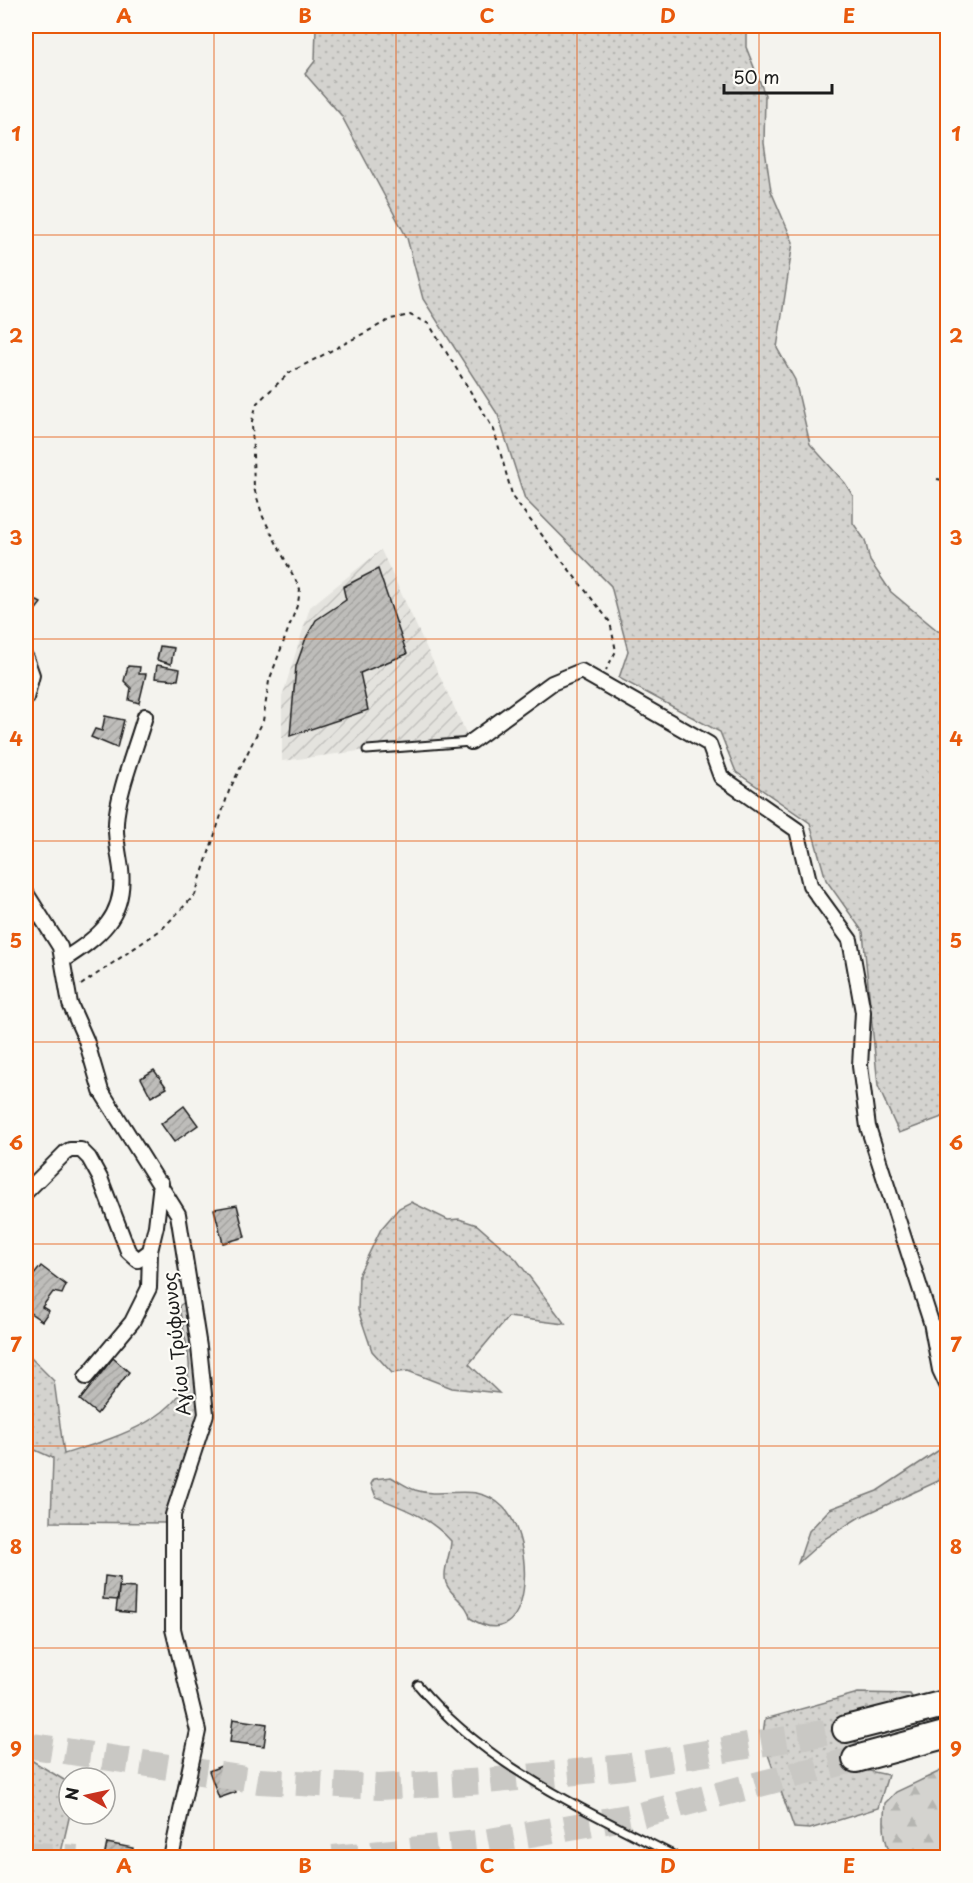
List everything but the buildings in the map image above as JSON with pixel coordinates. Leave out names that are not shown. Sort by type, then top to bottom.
[{"type":"highway","points":[[846,1729],[948,1703]]},
{"type":"highway","points":[[856,1759],[948,1734]]},
{"type":"street","points":[[26,658],[32,675],[26,698]]},
{"type":"street","points":[[471,742],[552,683],[581,671],[710,744],[721,777],[797,830],[810,885],[850,940],[863,1012],[860,1066],[868,1127],[931,1322],[940,1370],[948,1387]]},
{"type":"street","points":[[63,960],[101,933],[107,927],[116,909],[122,873],[117,816],[145,716]]},
{"type":"street","name":"Αγίου Τρύφωνος","points":[[26,893],[53,933],[63,960],[68,994],[75,1016],[87,1040],[106,1102],[161,1182],[178,1214],[199,1347],[206,1414],[173,1515],[173,1629],[198,1731],[171,1857]]},
{"type":"street","points":[[26,1192],[70,1150],[81,1150],[89,1158],[100,1179],[128,1251],[138,1260],[150,1251]]},
{"type":"street","points":[[86,1377],[132,1322],[149,1288],[150,1251],[156,1226],[161,1182]]},
{"type":"lane","points":[[367,750],[471,742]]},
{"type":"lane","points":[[418,1685],[442,1714],[490,1754],[578,1806],[679,1857]]},
{"type":"path","points":[[68,994],[162,929],[195,895],[229,791],[263,721],[269,681],[298,603],[300,589],[263,517],[254,488],[252,421],[257,403],[289,373],[392,319],[410,315],[429,324],[494,430],[513,498],[610,622],[616,651],[599,683]]},
{"type":"path","points":[[937,479],[948,481]]},
{"type":"shaded area","points":[[381,550],[468,737],[282,761],[282,697],[310,607]]},
{"type":"green space","points":[[316,26],[746,26],[746,47],[765,95],[764,143],[771,191],[793,242],[777,348],[795,380],[810,444],[845,483],[853,496],[853,523],[865,540],[870,561],[891,592],[938,631],[947,633],[947,1115],[899,1133],[878,1086],[863,932],[826,880],[810,823],[736,772],[720,732],[619,678],[628,651],[611,586],[525,499],[498,415],[423,299],[407,238],[341,115],[305,74],[315,61]]},
{"type":"green space","points":[[411,1202],[448,1220],[459,1219],[477,1225],[516,1259],[565,1324],[508,1317],[469,1364],[499,1393],[452,1388],[408,1371],[392,1373],[372,1351],[358,1310],[359,1274],[381,1229],[399,1208]]},
{"type":"green space","points":[[189,1299],[202,1414],[167,1523],[51,1522],[53,1458],[26,1446],[26,1353],[54,1381],[64,1454],[100,1443],[157,1416],[173,1403],[184,1388],[189,1364],[179,1306]]},
{"type":"green space","points":[[947,1445],[947,1477],[858,1518],[826,1538],[798,1563],[809,1531],[830,1509],[877,1491]]},
{"type":"green space","points":[[391,1477],[412,1489],[426,1492],[482,1494],[503,1507],[514,1523],[521,1544],[524,1567],[523,1590],[518,1610],[507,1623],[491,1627],[470,1618],[467,1609],[446,1583],[445,1573],[451,1541],[426,1520],[376,1497],[371,1484],[374,1479]]},
{"type":"green space","points":[[858,1693],[910,1694],[912,1697],[863,1716],[852,1740],[858,1743],[860,1769],[888,1775],[878,1808],[810,1829],[794,1828],[765,1746],[763,1734],[765,1719]]},
{"type":"green space","points":[[26,1757],[57,1776],[57,1826],[67,1826],[60,1857],[26,1857]]},
{"type":"green space","points":[[947,1768],[947,1857],[892,1857],[884,1831],[885,1803],[896,1792]]},
{"type":"tunnel","points":[[26,1745],[259,1781],[379,1787],[487,1781],[625,1767],[846,1729]]},
{"type":"tunnel","points":[[333,1858],[478,1843],[640,1815],[856,1759]]},
{"type":"tunnel","points":[[26,1854],[77,1858]]}]
